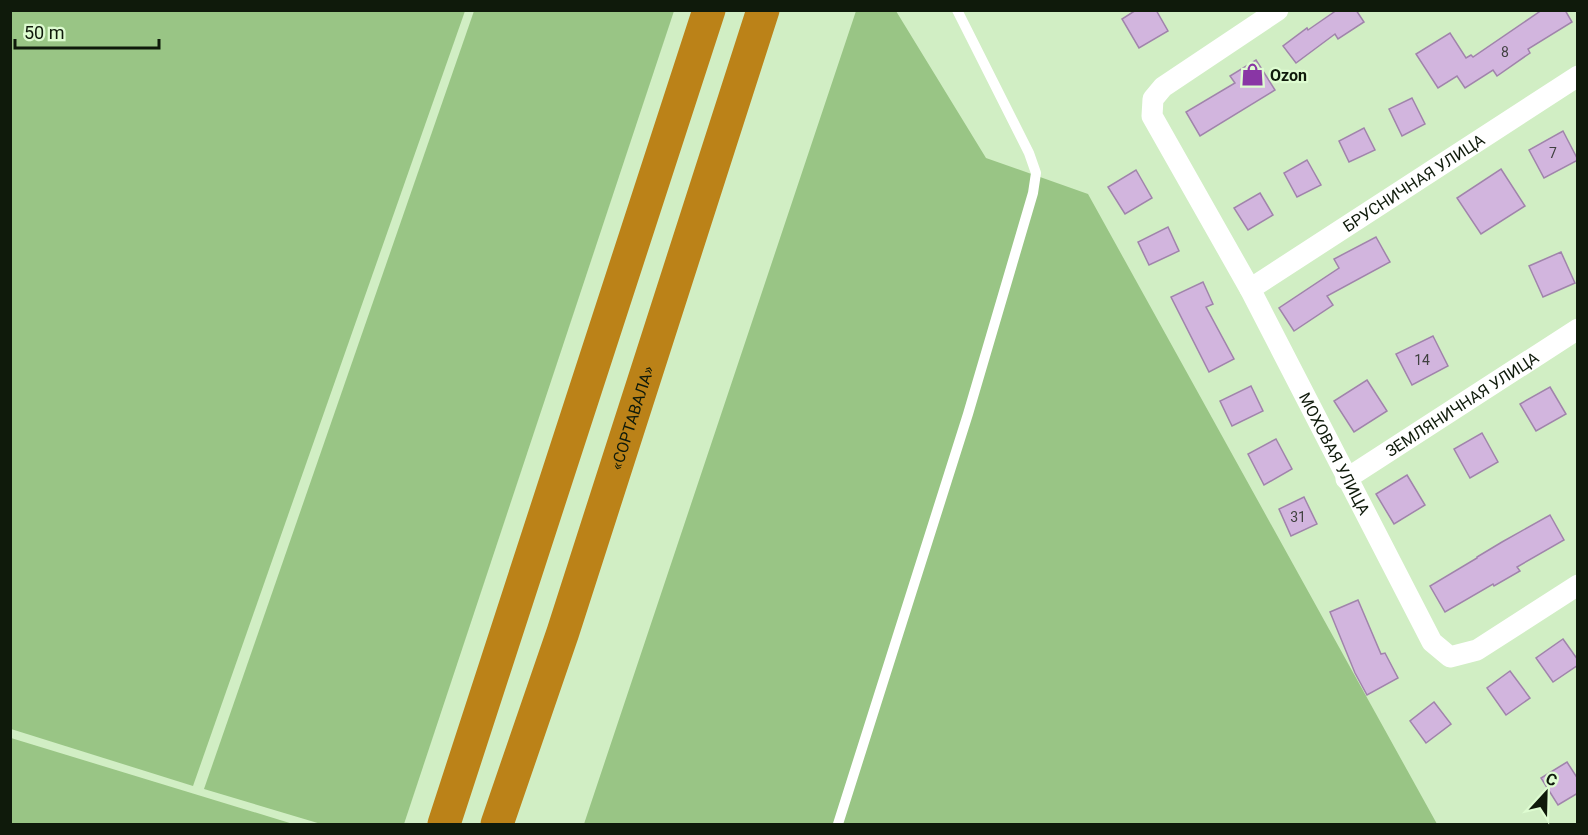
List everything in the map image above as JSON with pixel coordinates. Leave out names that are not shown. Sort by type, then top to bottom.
[{"type":"highway","points":[[444,825],[709,10]]},
{"type":"highway","name":"«СОРТАВАЛА»","points":[[502,815],[764,10]]},
{"type":"street","name":"МОХОВАЯ УЛИЦА","points":[[1278,10],[1163,87],[1153,99],[1152,116],[1250,289],[1432,642],[1450,657],[1477,650],[1578,585]]},
{"type":"street","name":"БРУСНИЧНАЯ УЛИЦА","points":[[1250,289],[1578,76]]},
{"type":"street","name":"ЗЕМЛЯНИЧНАЯ УЛИЦА","points":[[1346,479],[1578,329]]},
{"type":"lane","points":[[838,825],[968,414],[1034,193],[1036,173],[1029,153],[957,10]]},
{"type":"green space","points":[[10,11],[465,11],[193,786],[11,729]]},
{"type":"green space","points":[[474,11],[674,11],[404,824],[321,824],[204,789]]},
{"type":"green space","points":[[856,11],[896,11],[986,158],[1088,194],[1437,824],[584,824]]},
{"type":"green space","points":[[11,738],[293,824],[11,824]]},
{"type":"building","points":[[1136,10],[1156,10],[1168,31],[1139,48],[1122,19]]},
{"type":"building","points":[[1337,10],[1356,10],[1364,22],[1338,39],[1335,34],[1296,63],[1283,46]]},
{"type":"building","points":[[1542,10],[1565,10],[1572,22],[1528,49],[1530,53],[1497,76],[1493,70],[1465,88],[1457,76],[1438,88],[1416,54],[1450,33],[1466,58],[1471,55],[1473,57]]},
{"type":"building","points":[[1256,60],[1275,90],[1200,136],[1186,112],[1235,83],[1230,76]]},
{"type":"building","points":[[1412,98],[1425,124],[1402,136],[1389,109]]},
{"type":"building","points":[[1364,128],[1375,150],[1349,162],[1339,141]]},
{"type":"building","points":[[1563,131],[1578,160],[1544,178],[1529,150]]},
{"type":"building","points":[[1307,160],[1321,185],[1297,197],[1284,173]]},
{"type":"building","points":[[1501,169],[1525,206],[1481,234],[1457,198]]},
{"type":"building","points":[[1136,170],[1152,198],[1125,214],[1108,187]]},
{"type":"building","points":[[1260,193],[1273,215],[1248,230],[1234,208]]},
{"type":"building","points":[[1168,227],[1179,251],[1149,265],[1138,242]]},
{"type":"building","points":[[1376,237],[1390,262],[1327,296],[1333,305],[1294,331],[1279,308],[1339,268],[1334,259]]},
{"type":"building","points":[[1561,252],[1575,283],[1543,297],[1529,266]]},
{"type":"building","points":[[1203,282],[1213,304],[1206,307],[1234,359],[1209,372],[1171,297]]},
{"type":"building","points":[[1433,336],[1448,366],[1412,385],[1396,354]]},
{"type":"building","points":[[1367,380],[1387,411],[1354,432],[1334,401]]},
{"type":"building","points":[[1251,386],[1263,411],[1232,426],[1220,401]]},
{"type":"building","points":[[1550,387],[1566,414],[1536,431],[1520,404]]},
{"type":"building","points":[[1482,433],[1498,462],[1470,478],[1454,449]]},
{"type":"building","points":[[1276,439],[1292,469],[1264,485],[1248,454]]},
{"type":"building","points":[[1407,475],[1425,505],[1394,524],[1376,494]]},
{"type":"building","points":[[1304,497],[1317,524],[1291,536],[1279,509]]},
{"type":"building","points":[[1550,515],[1564,540],[1517,567],[1520,571],[1445,612],[1430,586]]},
{"type":"building","points":[[1358,600],[1381,654],[1385,653],[1398,678],[1367,695],[1355,673],[1330,612]]},
{"type":"building","points":[[1563,639],[1578,660],[1578,665],[1553,682],[1536,658]]},
{"type":"building","points":[[1510,671],[1530,698],[1506,715],[1487,688]]},
{"type":"building","points":[[1434,702],[1451,724],[1426,743],[1410,721]]},
{"type":"building","points":[[1567,762],[1578,779],[1578,793],[1558,805],[1541,778]]},
{"type":"place","name":"Ozon","points":[[1252,75]]}]
